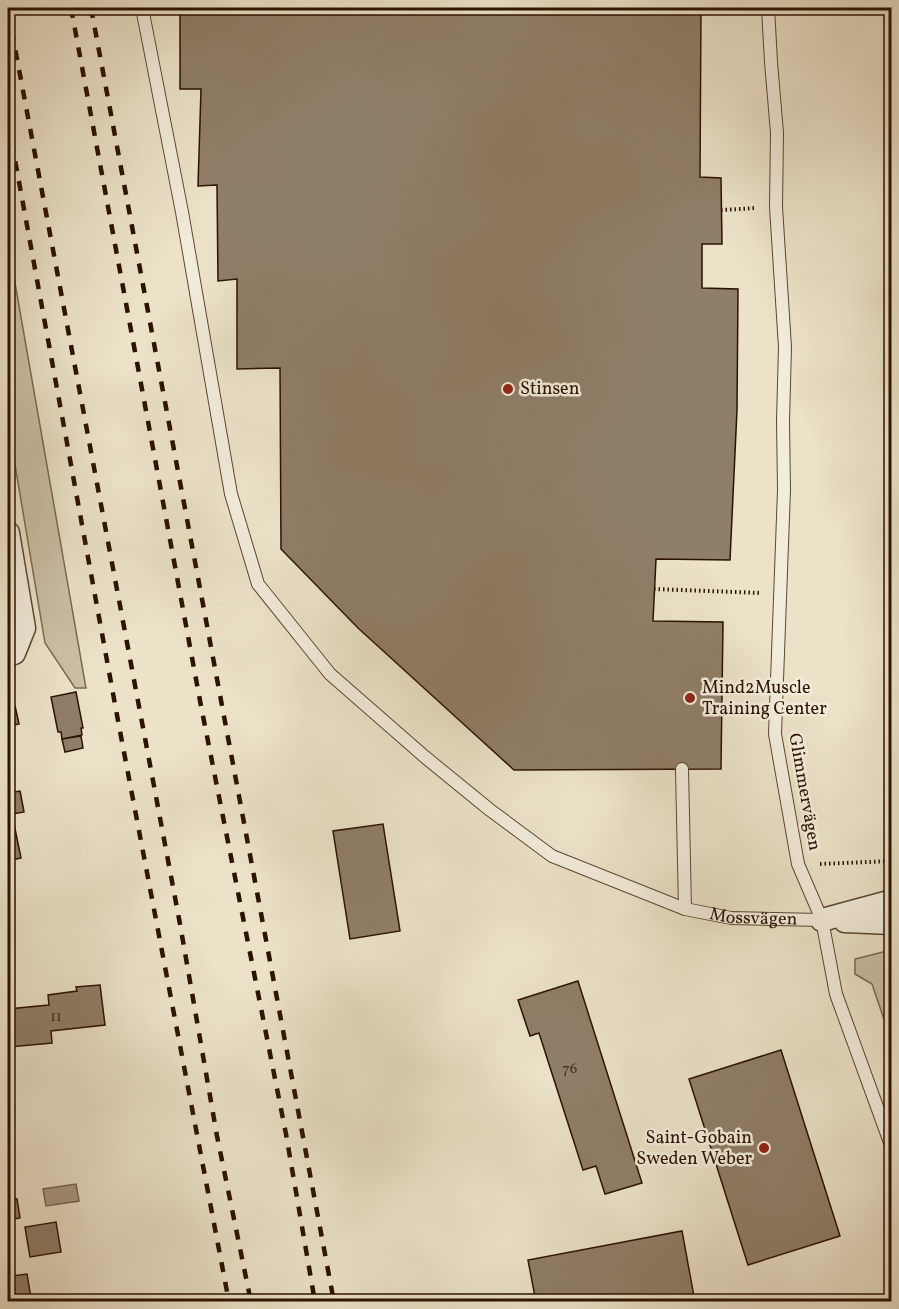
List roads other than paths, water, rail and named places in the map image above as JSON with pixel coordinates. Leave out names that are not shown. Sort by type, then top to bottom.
[{"type":"street","points":[[8,533],[24,628],[14,654],[8,655]]},
{"type":"street","name":"Mossvägen","points":[[822,920],[891,901]]},
{"type":"street","name":"Mossvägen","points":[[822,920],[891,923]]},
{"type":"lane","name":"Mossvägen","points":[[142,8],[182,212],[231,494],[258,584],[330,674],[425,757],[490,810],[552,856],[685,909],[731,918],[822,920]]},
{"type":"lane","name":"Glimmervägen","points":[[768,8],[777,133],[776,207],[785,347],[784,490],[775,735],[798,864],[822,920],[836,994],[891,1148]]},
{"type":"lane","points":[[682,769],[685,909]]},
{"type":"railway","points":[[71,8],[201,706],[286,1134],[315,1302]]},
{"type":"railway","points":[[91,8],[334,1302]]},
{"type":"railway","points":[[8,11],[180,924],[217,1136],[251,1302]]},
{"type":"railway","points":[[8,122],[119,726],[229,1302]]},
{"type":"place","name":"Stinsen","points":[[508,389]]},
{"type":"place","name":"Mind2Muscle Training Center","points":[[690,698]]},
{"type":"place","name":"Saint-Gobain Sweden Weber","points":[[764,1148]]}]
